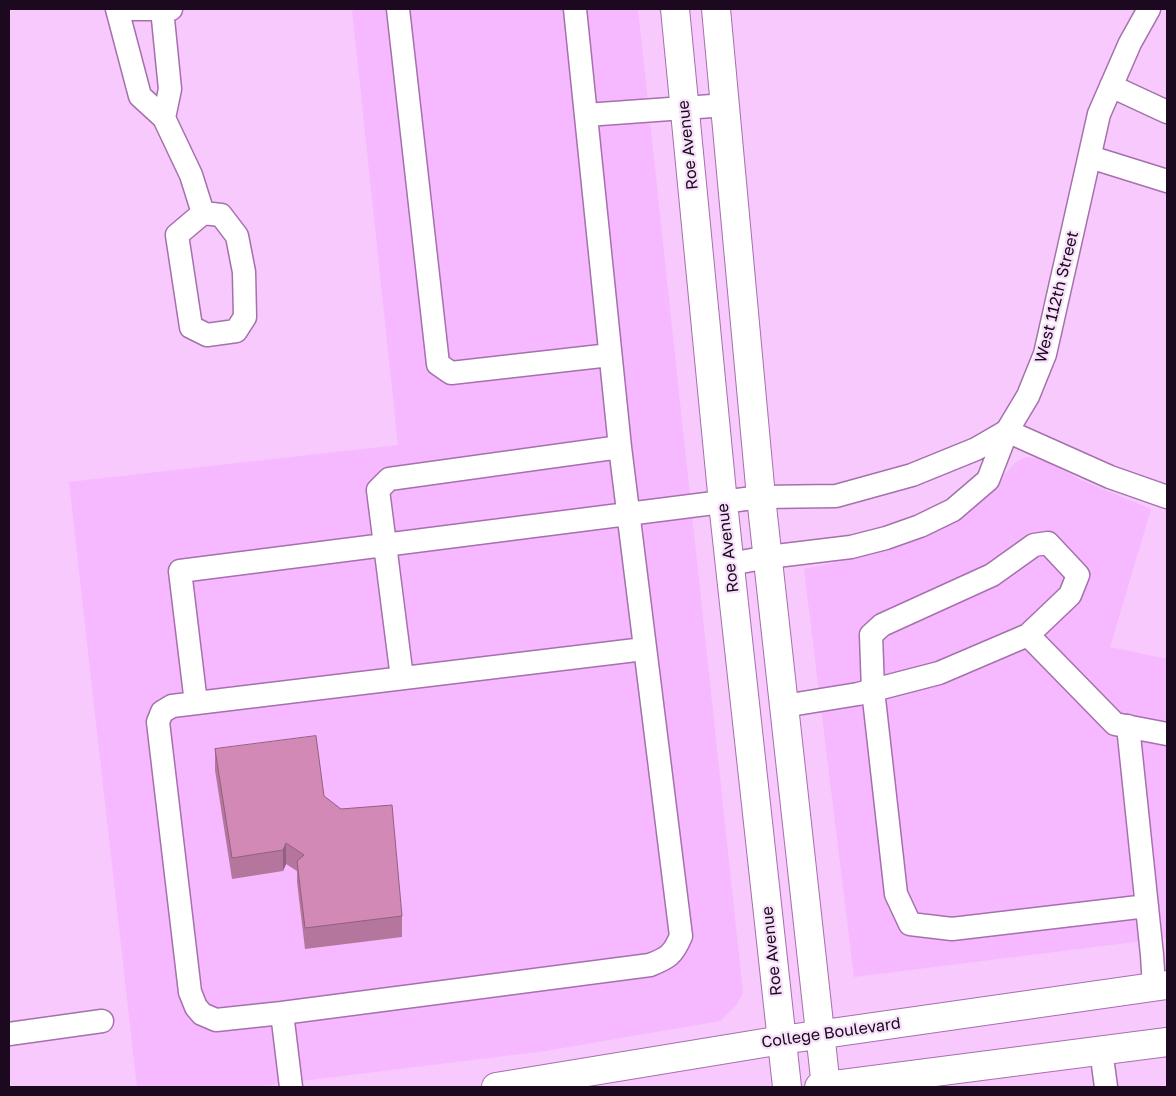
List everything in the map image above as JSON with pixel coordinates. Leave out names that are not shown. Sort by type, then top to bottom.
[{"type":"main road","name":"Roe Avenue","points":[[675,9],[723,503],[787,1087]]},
{"type":"main road","points":[[716,9],[761,497],[820,1034],[824,1087],[1167,1042]]},
{"type":"main road","name":"College Boulevard","points":[[496,1087],[820,1034],[1160,986]]},
{"type":"street","points":[[117,9],[140,96],[164,118],[191,175],[203,213]]},
{"type":"street","points":[[134,9],[165,9],[170,89],[164,118]]},
{"type":"street","points":[[398,9],[438,364],[451,373],[610,355]]},
{"type":"street","points":[[575,9],[620,447],[680,936],[676,949],[667,958],[650,965],[282,1013],[216,1020],[202,1014],[196,1007],[190,992],[158,722],[162,712],[172,706],[644,649]]},
{"type":"street","name":"West 112th Street","points":[[730,564],[768,557],[850,547],[886,538],[920,526],[953,510],[988,480],[1007,430],[1028,396],[1045,354],[1099,114],[1130,43],[1149,9]]},
{"type":"street","points":[[1111,86],[1167,112]]},
{"type":"street","points":[[586,115],[726,105]]},
{"type":"street","points":[[1090,156],[1167,181]]},
{"type":"street","points":[[203,213],[221,215],[237,236],[244,272],[245,317],[236,331],[207,335],[191,327],[177,235],[203,213]]},
{"type":"street","points":[[1007,430],[1110,477],[1167,497]]},
{"type":"street","name":"West 112th Street","points":[[196,703],[180,571],[761,497],[836,496],[912,475],[976,449],[1007,430]]},
{"type":"street","points":[[402,678],[378,490],[388,479],[620,447]]},
{"type":"street","points":[[784,706],[873,690],[938,673],[1028,634],[1070,595],[1078,575],[1048,543],[1034,545],[992,575],[882,625],[870,635],[873,690],[896,894],[910,924],[952,929],[1147,906]]},
{"type":"street","points":[[1028,634],[1115,724],[1167,734]]},
{"type":"street","points":[[1128,726],[1147,906],[1160,986]]},
{"type":"street","points":[[282,1013],[291,1087]]},
{"type":"street","points":[[9,1034],[102,1021]]},
{"type":"street","points":[[1101,1050],[1106,1087]]},
{"type":"shaded area","points":[[352,9],[638,9],[743,993],[736,1005],[720,1021],[545,1051],[253,1087],[137,1087],[69,482],[398,445]]},
{"type":"shaded area","points":[[1027,457],[1042,459],[1081,480],[1151,509],[1110,647],[1167,659],[1167,938],[854,977],[804,569],[852,559],[912,540],[965,510],[1016,462]]},
{"type":"building","points":[[316,736],[324,796],[341,809],[392,805],[402,916],[305,928],[297,861],[304,855],[286,843],[283,850],[232,858],[215,749]]}]
